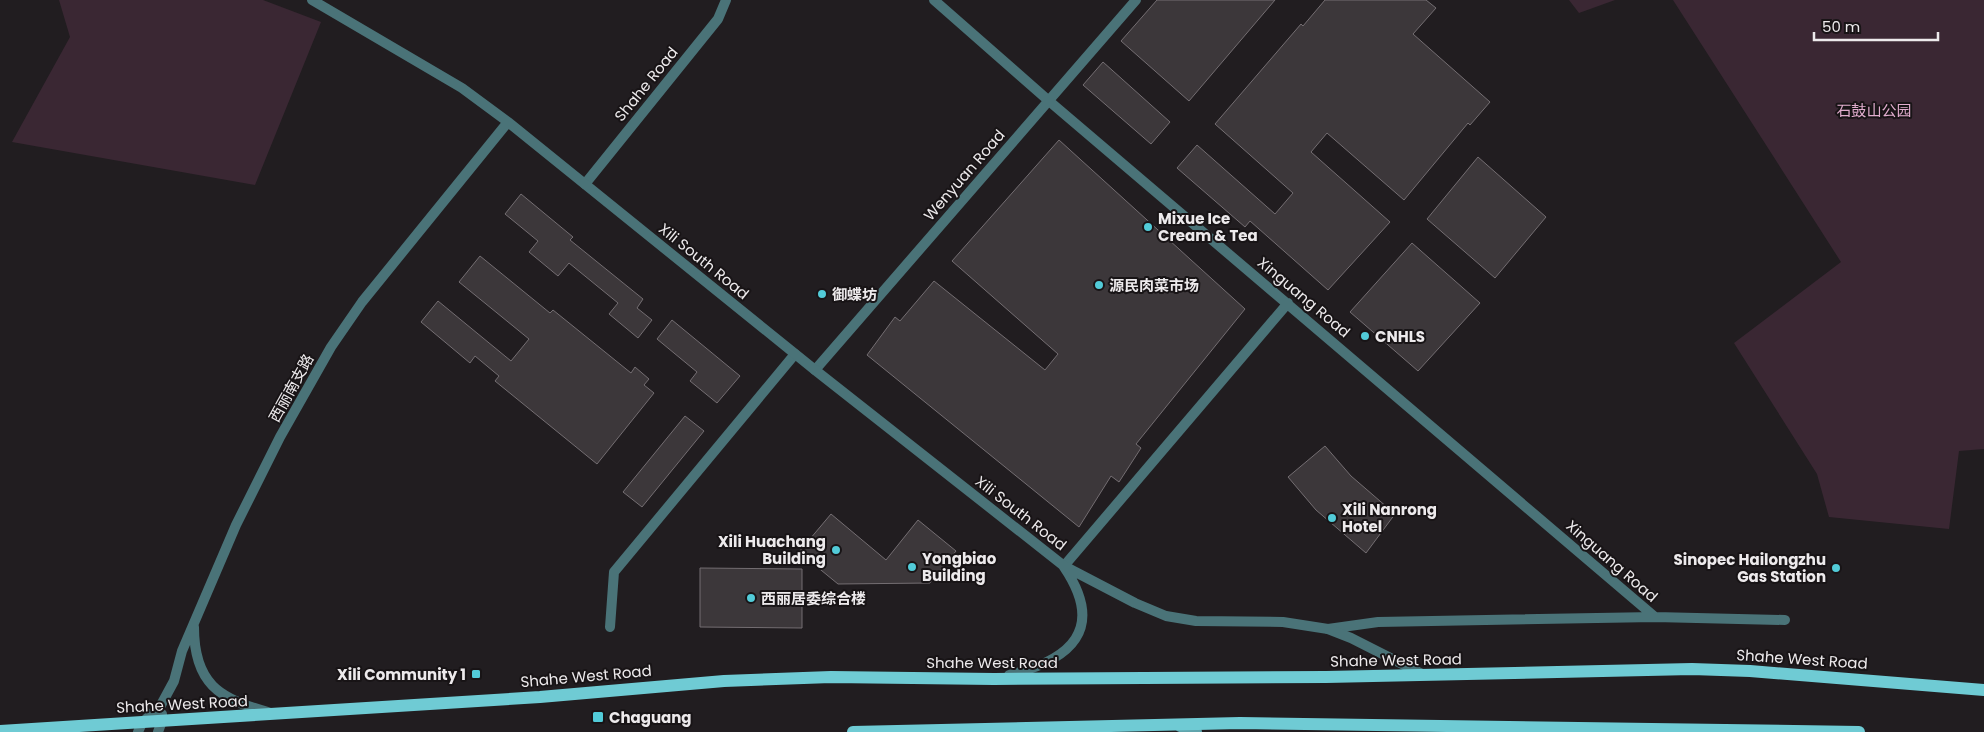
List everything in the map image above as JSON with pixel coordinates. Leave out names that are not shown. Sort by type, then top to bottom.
[{"type":"main road","name":"Shahe West Road","points":[[0,731],[160,727],[278,715],[540,697],[724,681],[830,677],[994,679],[1426,676],[1692,669],[1779,673],[1984,690]]},
{"type":"main road","points":[[853,732],[1240,723],[1859,732]]},
{"type":"main road","points":[[1171,724],[1197,732]]},
{"type":"street","name":"Xili South Road","points":[[312,0],[462,88],[508,122],[815,370],[1064,566],[1134,603],[1166,616],[1196,621],[1283,622],[1328,629],[1351,638],[1426,676]]},
{"type":"street","name":"Shahe Road","points":[[585,184],[718,19],[726,0]]},
{"type":"street","name":"Xinguang Road","points":[[934,0],[1655,617]]},
{"type":"street","name":"Wenyuan Road","points":[[815,370],[1136,0]]},
{"type":"street","name":"西丽南支路","points":[[161,705],[174,681],[182,651],[236,525],[280,437],[331,347],[362,302],[508,122]]},
{"type":"street","points":[[1064,566],[1288,303]]},
{"type":"street","points":[[610,627],[614,572],[795,354]]},
{"type":"street","name":"Xili South Road","points":[[994,679],[1052,661],[1073,644],[1080,629],[1080,598],[1074,582],[1064,566]]},
{"type":"street","points":[[1328,629],[1378,622],[1655,617],[1785,620]]},
{"type":"street","points":[[194,621],[194,641],[197,658],[211,685],[224,696],[239,704],[278,715]]},
{"type":"street","points":[[160,727],[161,705]]},
{"type":"street","points":[[140,727],[161,705]]},
{"type":"street","points":[[1418,731],[1451,726]]},
{"type":"green space","points":[[59,0],[263,0],[321,22],[255,185],[12,142],[70,37]]},
{"type":"green space","points":[[1569,0],[1615,0],[1579,13]]},
{"type":"green space","name":"石鼓山公园","points":[[1673,0],[1984,0],[1984,449],[1959,451],[1949,529],[1829,517],[1817,474],[1734,343],[1841,262]]},
{"type":"building","points":[[1157,0],[1275,0],[1189,101],[1121,41]]},
{"type":"building","points":[[1325,0],[1426,0],[1436,8],[1413,34],[1490,102],[1470,125],[1468,123],[1404,200],[1327,133],[1311,152],[1390,222],[1328,290],[1250,221],[1245,227],[1177,168],[1197,145],[1275,214],[1293,193],[1215,124],[1301,24],[1303,26]]},
{"type":"building","points":[[1103,62],[1170,122],[1151,144],[1083,85]]},
{"type":"building","points":[[1059,140],[1245,309],[1136,444],[1141,448],[1119,482],[1111,476],[1079,527],[867,355],[895,317],[900,321],[934,281],[1045,370],[1058,354],[952,261]]},
{"type":"building","points":[[1478,157],[1546,217],[1495,278],[1427,219]]},
{"type":"building","points":[[521,194],[573,237],[570,240],[643,299],[637,308],[652,320],[638,338],[609,314],[618,303],[569,263],[558,276],[529,252],[538,241],[505,214]]},
{"type":"building","points":[[1412,243],[1480,303],[1418,371],[1350,312]]},
{"type":"building","points":[[480,256],[550,313],[553,310],[631,373],[635,367],[649,379],[644,385],[654,393],[597,464],[495,381],[499,376],[475,356],[470,363],[421,322],[438,301],[511,361],[529,339],[459,282]]},
{"type":"building","points":[[672,320],[740,376],[717,403],[690,381],[697,372],[657,339]]},
{"type":"building","points":[[685,416],[704,431],[642,507],[623,492]]},
{"type":"building","points":[[1325,446],[1351,476],[1395,514],[1366,553],[1316,510],[1288,477]]},
{"type":"building","points":[[831,514],[886,560],[918,520],[956,551],[930,583],[838,584],[799,552]]},
{"type":"building","name":"西丽居委综合楼","points":[[700,568],[802,569],[802,628],[700,627]]},
{"type":"place","name":"Mixue Ice Cream & Tea","points":[[1148,227]]},
{"type":"place","name":"源民肉菜市场","points":[[1099,285]]},
{"type":"place","name":"御蝶坊","points":[[822,294]]},
{"type":"place","name":"CNHLS","points":[[1365,336]]},
{"type":"place","name":"Xili Nanrong Hotel","points":[[1332,518]]},
{"type":"place","name":"Xili Huachang Building","points":[[836,550]]},
{"type":"place","name":"Yongbiao Building","points":[[912,567]]},
{"type":"place","name":"Sinopec Hailongzhu Gas Station","points":[[1836,568]]},
{"type":"place","name":"西丽居委综合楼","points":[[751,598]]},
{"type":"place","name":"Xili Community 1","points":[[476,674]]},
{"type":"place","name":"Chaguang","points":[[598,717]]}]
